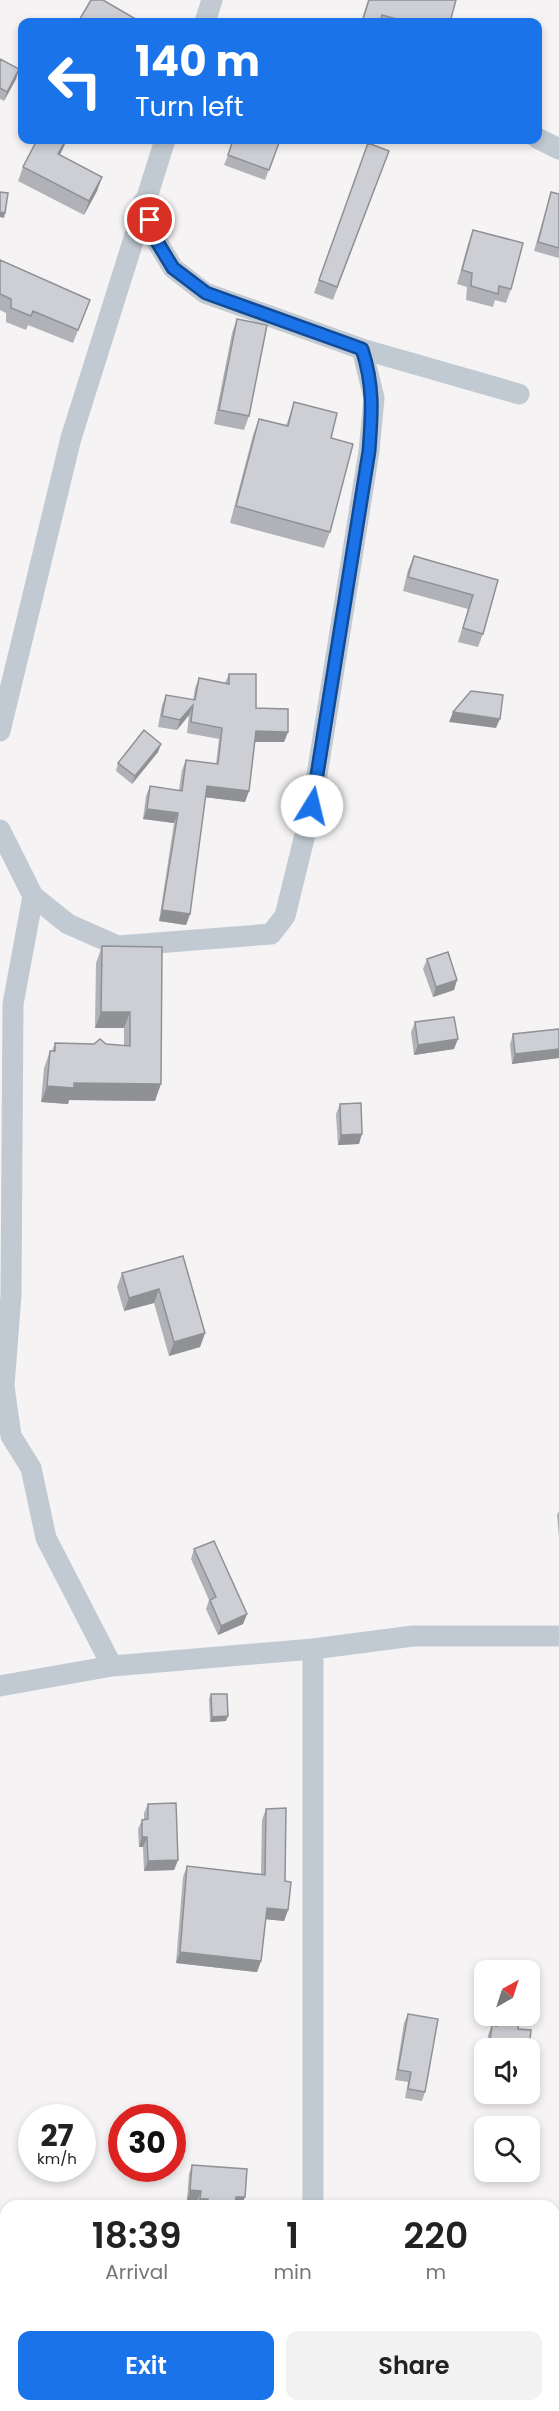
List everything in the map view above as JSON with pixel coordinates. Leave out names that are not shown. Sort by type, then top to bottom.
[{"type":"street","points":[[206,18],[212,0]]},
{"type":"street","points":[[542,140],[559,149]]},
{"type":"street","points":[[0,731],[70,438],[164,144]]},
{"type":"street","points":[[144,201],[156,240],[173,268],[206,293],[362,349],[519,394]]},
{"type":"street","points":[[0,830],[33,896],[68,924],[118,946],[271,934],[285,916],[312,806],[369,451],[374,398],[362,349]]},
{"type":"street","points":[[33,896],[13,1005],[11,1295],[4,1386],[11,1436],[31,1468],[46,1538],[112,1666]]},
{"type":"street","points":[[0,1686],[112,1666],[313,1649],[413,1636],[559,1636]]},
{"type":"street","points":[[313,1649],[313,2200]]},
{"type":"building","points":[[91,0],[103,0],[134,18],[80,18]]},
{"type":"building","points":[[369,0],[456,0],[451,18],[393,18],[382,15],[381,18],[363,18]]},
{"type":"building","points":[[0,59],[18,68],[18,71],[7,92],[0,88]]},
{"type":"building","points":[[35,144],[64,144],[58,154],[102,177],[89,201],[23,167]]},
{"type":"building","points":[[232,144],[279,144],[269,170],[228,155]]},
{"type":"building","points":[[368,144],[389,151],[337,287],[319,280]]},
{"type":"building","points":[[0,192],[8,193],[5,213],[0,212]]},
{"type":"building","points":[[551,192],[559,194],[559,248],[538,242]]},
{"type":"building","points":[[473,230],[523,243],[511,289],[499,286],[498,294],[471,286],[472,273],[462,270]]},
{"type":"building","points":[[0,260],[90,300],[78,330],[33,311],[31,316],[11,308],[11,299],[0,294]]},
{"type":"building","points":[[237,319],[267,325],[249,416],[219,410]]},
{"type":"building","points":[[294,402],[337,413],[331,438],[353,444],[330,532],[236,506],[259,419],[288,426]]},
{"type":"building","points":[[414,556],[498,580],[483,634],[463,628],[473,595],[408,577]]},
{"type":"building","points":[[229,674],[256,674],[256,708],[288,709],[288,732],[256,731],[249,791],[207,786],[190,914],[162,910],[178,813],[147,809],[150,786],[182,791],[186,760],[218,764],[222,728],[191,722],[193,705],[180,720],[162,716],[166,695],[195,700],[199,678],[229,684]]},
{"type":"building","points":[[471,691],[503,695],[500,719],[453,712]]},
{"type":"building","points":[[144,730],[161,744],[135,776],[118,763]]},
{"type":"building","points":[[102,946],[162,947],[161,1084],[74,1083],[74,1088],[47,1086],[50,1051],[55,1051],[55,1043],[94,1044],[100,1039],[106,1044],[130,1046],[130,1012],[101,1012]]},
{"type":"building","points":[[448,952],[457,980],[436,987],[427,959]]},
{"type":"building","points":[[454,1017],[458,1039],[418,1045],[415,1022]]},
{"type":"building","points":[[559,1029],[559,1049],[515,1054],[513,1034]]},
{"type":"building","points":[[361,1103],[362,1134],[341,1135],[340,1104]]},
{"type":"building","points":[[183,1256],[205,1333],[174,1342],[159,1289],[129,1298],[122,1273]]},
{"type":"building","points":[[214,1541],[247,1614],[221,1626],[210,1600],[216,1597],[194,1549]]},
{"type":"building","points":[[211,1694],[227,1694],[228,1716],[212,1717]]},
{"type":"building","points":[[176,1803],[178,1860],[148,1861],[147,1837],[142,1837],[142,1820],[148,1819],[148,1804]]},
{"type":"building","points":[[286,1808],[285,1881],[291,1882],[288,1910],[267,1908],[261,1961],[180,1952],[187,1866],[265,1875],[266,1809]]},
{"type":"building","points":[[408,2014],[438,2019],[425,2092],[408,2089],[411,2072],[398,2070]]},
{"type":"building","points":[[492,2026],[518,2026],[518,2029],[531,2030],[530,2038],[490,2038]]},
{"type":"building","points":[[192,2165],[247,2169],[245,2197],[236,2197],[236,2200],[200,2199],[201,2191],[190,2190]]},
{"type":"route","points":[[150,220],[156,240],[173,268],[206,293],[362,349],[368,369],[374,398],[369,451],[312,806]]}]
